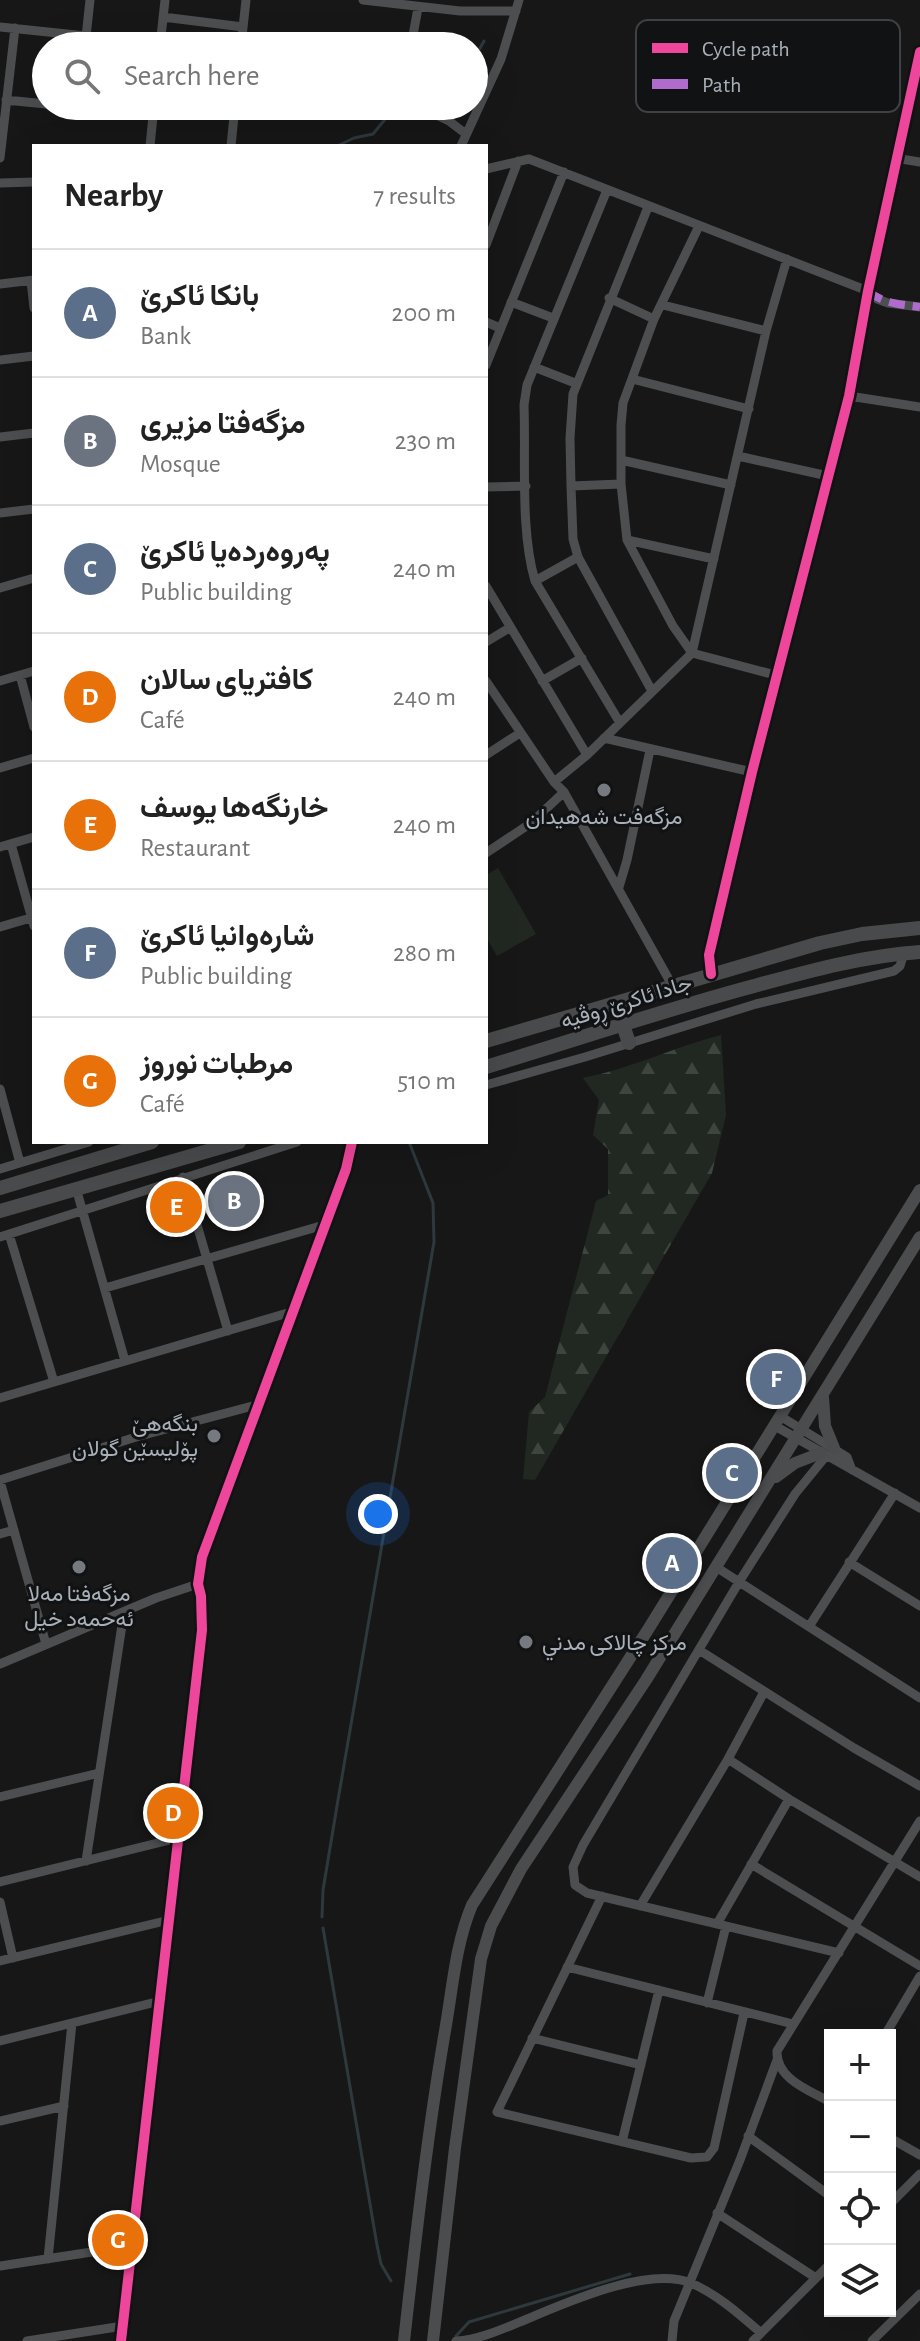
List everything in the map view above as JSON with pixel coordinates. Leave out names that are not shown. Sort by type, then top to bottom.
[{"type":"highway","name":"جادا ئاکرێ ڕوڤیە","points":[[488,1040],[820,943],[862,934],[920,928]]},
{"type":"highway","name":"جادا ئاکرێ ڕوڤیە","points":[[488,1066],[800,973],[842,963],[920,952]]},
{"type":"highway","points":[[623,1025],[629,1043]]},
{"type":"highway","points":[[0,1188],[145,1144]]},
{"type":"highway","points":[[0,1211],[232,1144]]},
{"type":"main road","points":[[404,2341],[439,2062],[464,1924],[472,1905],[624,1668],[920,1190]]},
{"type":"main road","points":[[433,2341],[476,1991],[491,1926],[521,1869],[646,1680],[920,1237]]},
{"type":"main road","points":[[767,1485],[795,1463],[827,1452],[824,1395]]},
{"type":"main road","points":[[624,1668],[646,1680]]},
{"type":"street","points":[[87,32],[90,0]]},
{"type":"street","points":[[161,32],[165,0]]},
{"type":"street","points":[[242,32],[246,0]]},
{"type":"street","points":[[363,0],[418,8],[516,11]]},
{"type":"street","points":[[488,87],[501,59],[519,0]]},
{"type":"street","points":[[414,32],[418,8]]},
{"type":"street","points":[[163,17],[243,27]]},
{"type":"street","points":[[0,27],[37,32]]},
{"type":"street","points":[[0,158],[15,28]]},
{"type":"street","points":[[711,974],[709,955],[752,772],[849,396],[895,158],[920,52]]},
{"type":"street","points":[[6,100],[32,103]]},
{"type":"street","points":[[150,144],[153,120]]},
{"type":"street","points":[[231,144],[234,120]]},
{"type":"street","points":[[447,120],[466,134]]},
{"type":"street","points":[[462,144],[473,120]]},
{"type":"street","points":[[895,158],[920,162]]},
{"type":"street","points":[[488,168],[529,159],[868,291],[877,299],[920,307]]},
{"type":"street","points":[[488,240],[518,161]]},
{"type":"street","points":[[488,360],[564,172]]},
{"type":"street","points":[[0,183],[32,182]]},
{"type":"street","points":[[607,190],[527,385],[524,405],[529,561],[535,581],[620,723]]},
{"type":"street","points":[[648,207],[575,383],[570,438],[573,539],[578,557],[652,691]]},
{"type":"street","points":[[699,226],[654,319],[623,403],[621,484],[627,540],[673,626],[692,653],[779,676]]},
{"type":"street","points":[[554,782],[587,755],[692,653],[766,331],[787,259]]},
{"type":"street","points":[[0,284],[32,280]]},
{"type":"street","points":[[609,298],[654,319]]},
{"type":"street","points":[[511,302],[553,318]]},
{"type":"street","points":[[663,305],[766,331]]},
{"type":"street","points":[[488,323],[500,328]]},
{"type":"street","points":[[0,360],[32,356]]},
{"type":"street","points":[[534,367],[575,383]]},
{"type":"street","points":[[632,379],[749,409]]},
{"type":"street","points":[[849,396],[920,407]]},
{"type":"street","points":[[0,437],[32,433]]},
{"type":"street","points":[[738,456],[828,476]]},
{"type":"street","points":[[621,460],[731,485]]},
{"type":"street","points":[[571,486],[621,484]]},
{"type":"street","points":[[488,487],[526,486]]},
{"type":"street","points":[[0,513],[32,509]]},
{"type":"street","points":[[627,540],[714,559]]},
{"type":"street","points":[[535,581],[578,557]]},
{"type":"street","points":[[0,588],[32,579]]},
{"type":"street","points":[[488,590],[587,755]]},
{"type":"street","points":[[488,641],[509,628]]},
{"type":"street","points":[[542,681],[582,658]]},
{"type":"street","points":[[0,681],[32,672]]},
{"type":"street","points":[[20,675],[32,720]]},
{"type":"street","points":[[488,684],[554,782],[564,792],[672,985]]},
{"type":"street","points":[[488,754],[520,733]]},
{"type":"street","points":[[604,738],[752,772]]},
{"type":"street","points":[[619,887],[650,750]]},
{"type":"street","points":[[0,768],[32,759]]},
{"type":"street","points":[[488,852],[531,823],[564,792]]},
{"type":"street","points":[[0,847],[32,838]]},
{"type":"street","points":[[11,844],[32,917]]},
{"type":"street","points":[[0,927],[32,920]]},
{"type":"street","points":[[488,1084],[756,1004],[894,971],[900,966],[904,953]]},
{"type":"street","points":[[0,1089],[20,1163]]},
{"type":"street","points":[[0,1169],[82,1144]]},
{"type":"street","points":[[54,1382],[4,1235],[290,1144]]},
{"type":"street","points":[[121,2341],[202,1630],[198,1584],[202,1557],[346,1169],[352,1144]]},
{"type":"street","points":[[183,1177],[228,1331]]},
{"type":"street","points":[[76,1188],[125,1361]]},
{"type":"street","points":[[105,1288],[324,1225]]},
{"type":"street","points":[[0,1398],[291,1312]]},
{"type":"street","points":[[46,1644],[0,1480],[136,1437],[256,1405]]},
{"type":"street","points":[[777,1421],[827,1452],[847,1457],[852,1470],[920,1508]]},
{"type":"street","points":[[827,1452],[795,1494],[739,1582],[576,1857],[572,1874],[575,1885],[587,1893],[839,1953]]},
{"type":"street","points":[[810,1625],[895,1493]]},
{"type":"street","points":[[0,1534],[14,1530]]},
{"type":"street","points":[[849,1562],[920,1606]]},
{"type":"street","points":[[716,1567],[920,1698]]},
{"type":"street","points":[[0,1664],[198,1584]]},
{"type":"street","points":[[86,1861],[124,1612]]},
{"type":"street","points":[[699,1650],[920,1786]]},
{"type":"street","points":[[640,1906],[728,1759],[764,1692]]},
{"type":"street","points":[[728,1759],[920,1877]]},
{"type":"street","points":[[0,1797],[99,1773]]},
{"type":"street","points":[[707,2003],[721,1925],[751,1864],[789,1799]]},
{"type":"street","points":[[672,2341],[674,2321],[748,2136],[777,2060],[780,2044],[920,1821]]},
{"type":"street","points":[[0,1882],[178,1838]]},
{"type":"street","points":[[751,1864],[920,1966]]},
{"type":"street","points":[[602,1896],[497,2112],[691,2158],[711,2155],[744,2013]]},
{"type":"street","points":[[0,1902],[13,1958]]},
{"type":"street","points":[[0,1961],[169,1920]]},
{"type":"street","points":[[567,1967],[793,2024]]},
{"type":"street","points":[[889,2029],[920,1976]]},
{"type":"street","points":[[622,2142],[659,1990]]},
{"type":"street","points":[[0,2041],[160,2001]]},
{"type":"street","points":[[48,2259],[72,2023]]},
{"type":"street","points":[[532,2038],[641,2065]]},
{"type":"street","points":[[777,2060],[784,2074],[828,2101]]},
{"type":"street","points":[[0,2121],[64,2106]]},
{"type":"street","points":[[748,2136],[824,2192]]},
{"type":"street","points":[[896,2141],[920,2155]]},
{"type":"street","points":[[896,2198],[920,2174]]},
{"type":"street","points":[[717,2213],[816,2278]]},
{"type":"street","points":[[0,2266],[131,2246]]},
{"type":"street","points":[[753,2341],[824,2270]]},
{"type":"street","points":[[456,2341],[515,2324],[586,2297],[637,2282],[665,2278],[690,2283],[724,2301],[761,2333]]},
{"type":"street","points":[[872,2341],[920,2294]]},
{"type":"street","points":[[31,2341],[123,2326]]},
{"type":"street","points":[[433,2341],[443,2341]]},
{"type":"green space","points":[[498,868],[536,934],[497,956],[488,940],[488,874]]},
{"type":"green space","points":[[721,1035],[726,1115],[712,1173],[535,1480],[523,1479],[529,1412],[545,1397],[596,1201],[608,1195],[608,1149],[593,1135],[599,1100],[583,1078]]},
{"type":"waterway","points":[[341,144],[373,134],[384,120]]},
{"type":"waterway","points":[[322,1917],[323,1890],[434,1242],[433,1203],[410,1144]]},
{"type":"waterway","points":[[323,1928],[377,2245],[381,2264],[391,2281]]},
{"type":"waterway","points":[[456,2336],[469,2322],[630,2274]]},
{"type":"marked path","points":[[868,291],[886,301],[920,307]]},
{"type":"cycle path","points":[[711,974],[709,955],[752,772],[849,396],[868,291],[920,52]]},
{"type":"cycle path","points":[[121,2341],[202,1630],[198,1584],[202,1557],[346,1169],[352,1144]]},
{"type":"place","name":"مزگەفت شه‌هيدان","points":[[604,790]]},
{"type":"place","name":"مزگەفتا مزیری","points":[[234,1201]]},
{"type":"place","name":"خارنگەها یوسف","points":[[176,1207]]},
{"type":"place","name":"شارەوانیا ئاکرێ","points":[[776,1379]]},
{"type":"place","name":"بنگە‌ھێ پۆلیسێن گولان","points":[[214,1436]]},
{"type":"place","name":"پەروەردەیا ئاكرێ","points":[[732,1473]]},
{"type":"place","name":"بانکا ئاکرێ","points":[[672,1563]]},
{"type":"place","name":"مزگەفتا مەلا ئەحمەد خیل","points":[[79,1567]]},
{"type":"place","name":"مركز چالاکى مدني","points":[[526,1642]]},
{"type":"place","name":"کافتریای سالان","points":[[173,1813]]},
{"type":"place","name":"مرطبات نوروز","points":[[118,2240]]}]
